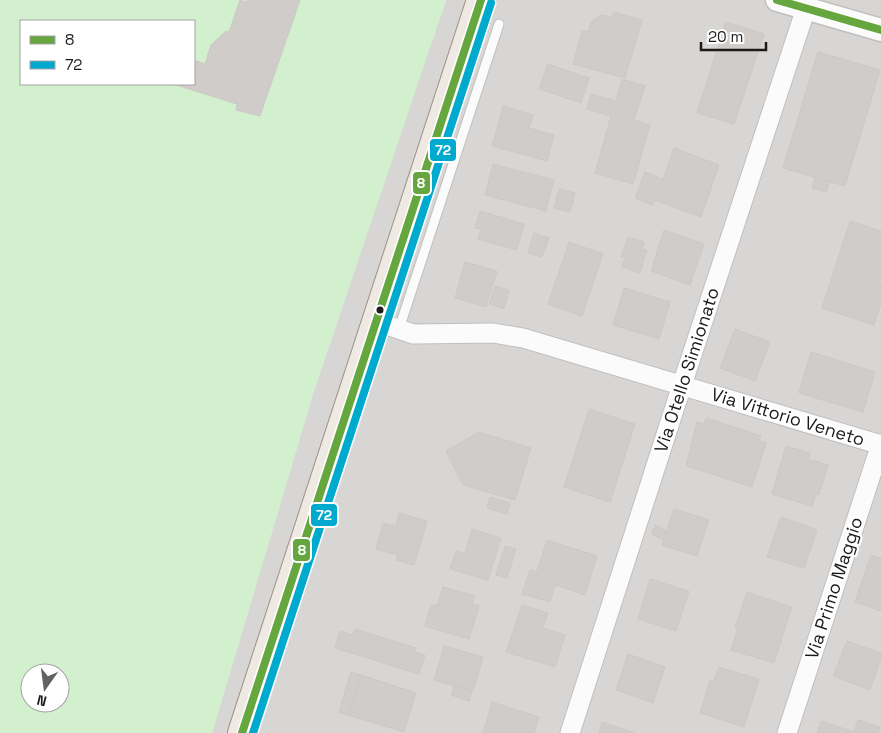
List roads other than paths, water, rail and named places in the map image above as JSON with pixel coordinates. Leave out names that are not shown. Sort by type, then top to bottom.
[{"type":"main road","points":[[242,733],[387,325],[481,0]]},
{"type":"street","points":[[777,0],[881,30]]},
{"type":"street","name":"Via Otello Simionato","points":[[570,733],[806,8]]},
{"type":"street","name":"Via Vittorio Veneto","points":[[387,325],[413,334],[493,333],[515,336],[881,444]]},
{"type":"street","name":"Via Primo Maggio","points":[[787,733],[881,444]]},
{"type":"lane","points":[[387,325],[499,24]]}]
